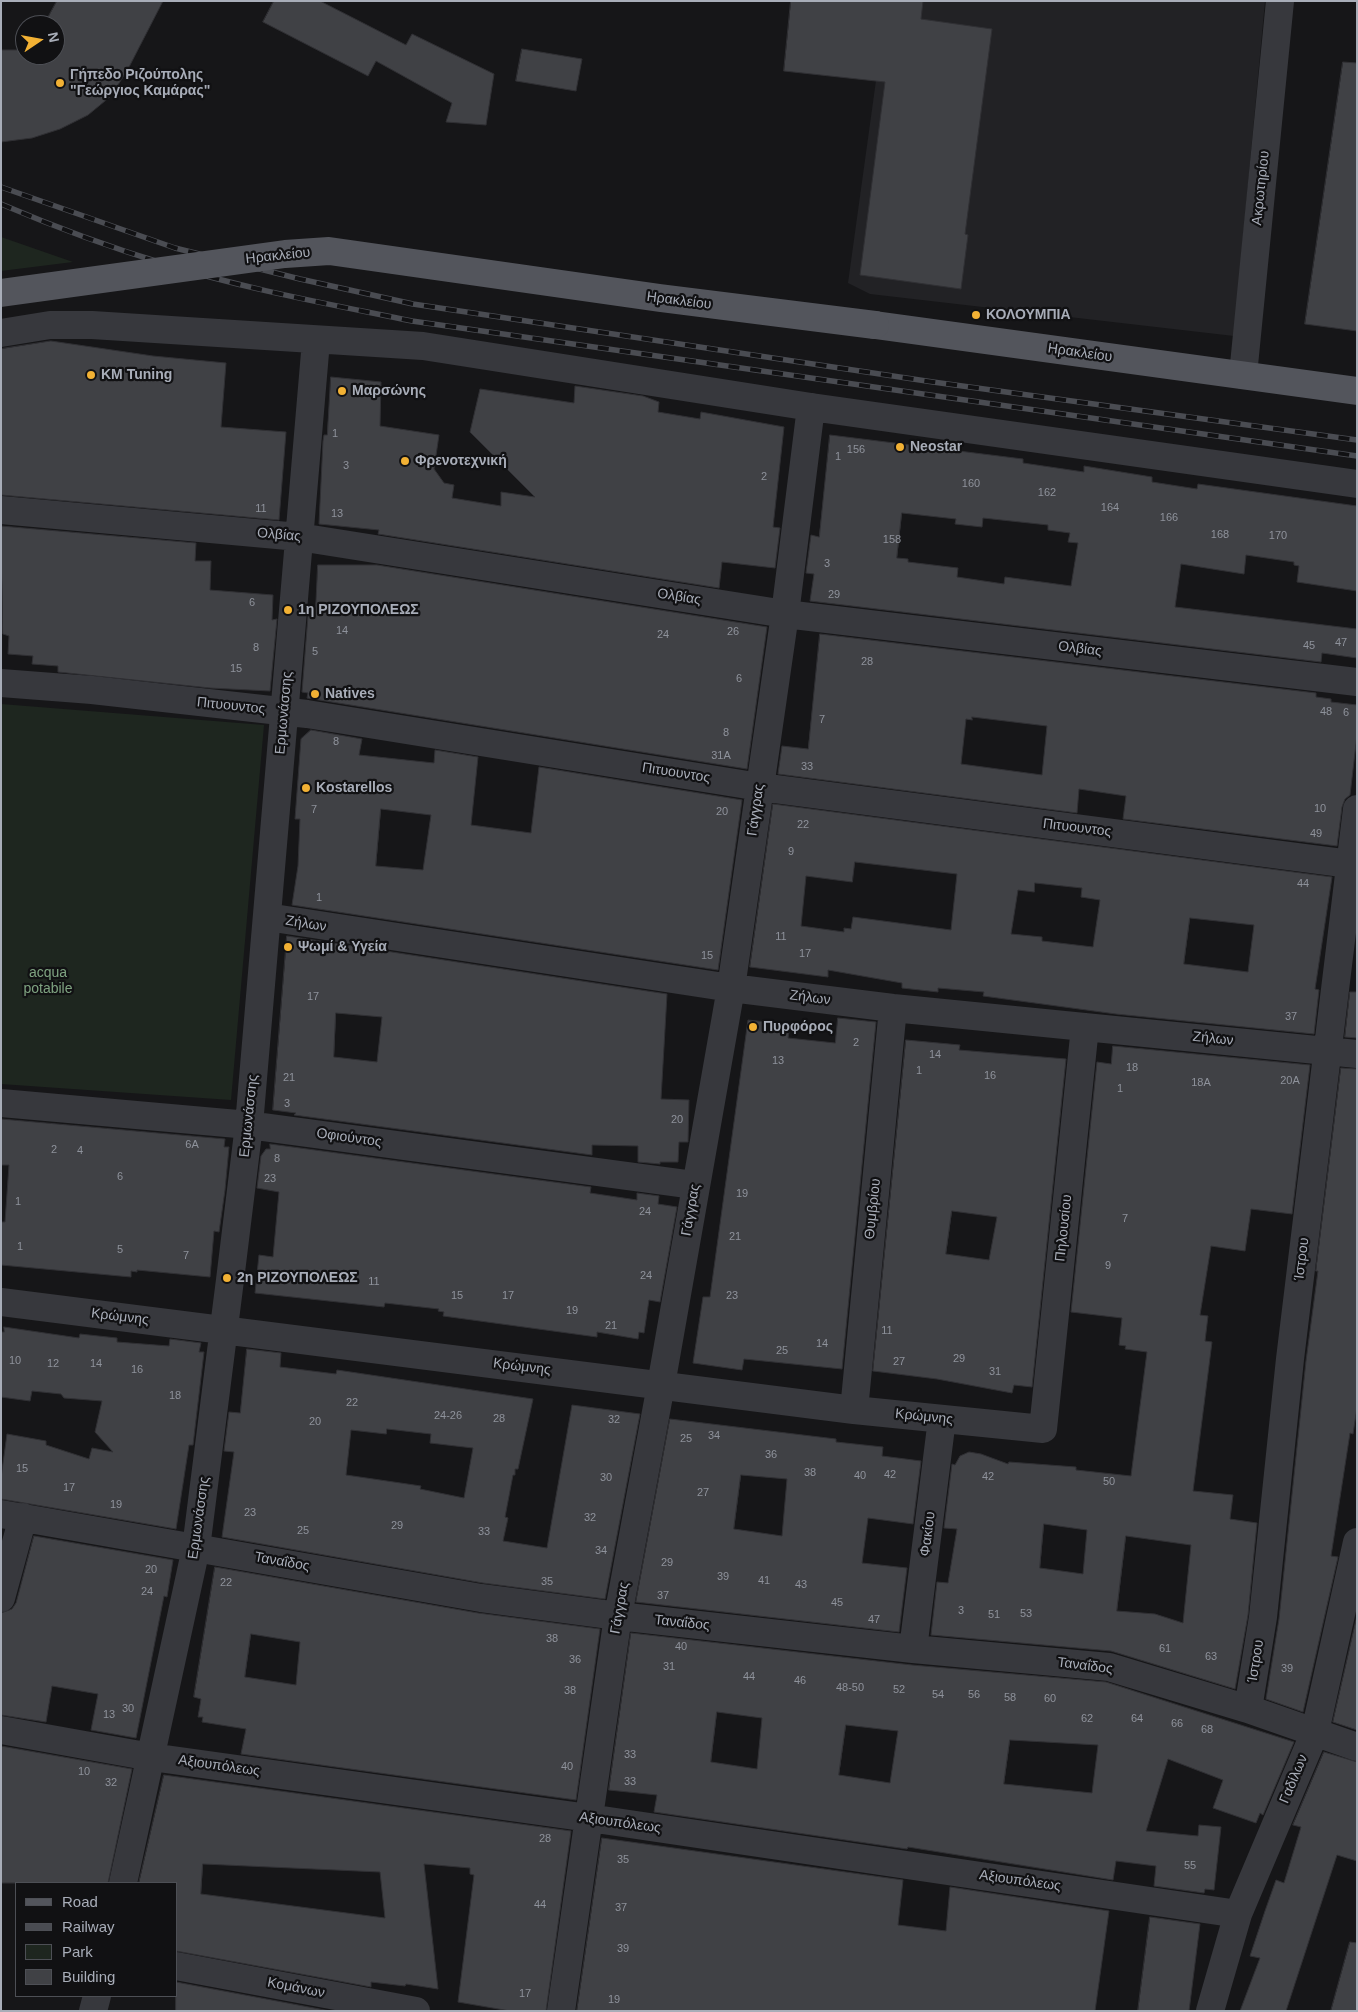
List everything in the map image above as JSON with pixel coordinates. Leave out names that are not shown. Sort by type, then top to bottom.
[{"type":"main road","name":"Ηρακλείου","points":[[1,293],[284,254],[329,251],[660,298],[875,325],[1357,391]]},
{"type":"street","name":"Ακρωτηρίου","points":[[1243,375],[1280,1]]},
{"type":"street","points":[[1,333],[50,325],[92,325],[316,341],[423,346],[811,407],[1357,484]]},
{"type":"street","name":"Ερμωνάσσης","points":[[123,1882],[196,1548],[224,1329],[249,1125],[316,341]]},
{"type":"street","name":"Γάγγρας","points":[[561,2011],[618,1616],[661,1385],[730,988],[785,614],[811,407]]},
{"type":"street","name":"Ολβίας","points":[[1,510],[300,536],[785,614],[1357,682]]},
{"type":"street","name":"Πιτυουντος","points":[[1,683],[92,690],[284,711],[760,787],[1350,864]]},
{"type":"street","name":"Ίστρου","points":[[1248,1709],[1263,1617],[1290,1359],[1357,809]]},
{"type":"street","name":"Ζήλων","points":[[267,917],[730,988],[893,1008],[1357,1054]]},
{"type":"street","name":"Θυμβρίου","points":[[854,1410],[893,1008]]},
{"type":"street","name":"Πηλουσίου","points":[[1043,1428],[1085,1027]]},
{"type":"street","name":"Οφιούντος","points":[[1,1103],[249,1125],[695,1185]]},
{"type":"street","name":"Κρώμνης","points":[[1,1302],[854,1410],[1043,1428]]},
{"type":"street","name":"Φακίου","points":[[913,1649],[942,1419]]},
{"type":"street","points":[[1,1598],[12,1516]]},
{"type":"street","name":"Ταναΐδος","points":[[12,1516],[481,1598],[618,1616],[913,1649],[1109,1667],[1248,1709],[1357,1747]]},
{"type":"street","name":"Γαδίλων","points":[[1210,2011],[1238,1914],[1315,1732],[1357,1542]]},
{"type":"street","name":"Αξιουπόλεως","points":[[1,1730],[151,1757],[589,1818],[1238,1914]]},
{"type":"street","name":"Κομάνων","points":[[178,1966],[416,2011]]},
{"type":"street","points":[[93,2011],[96,1997]]},
{"type":"shaded area","points":[[887,1],[1265,1],[1234,336],[870,294],[848,283]]},
{"type":"green space","points":[[1,237],[73,262],[1,271]]},
{"type":"green space","name":"acqua potabile","points":[[1,704],[264,725],[231,1100],[1,1084]]},
{"type":"building","name":"Γήπεδο Ριζούπολης \"Γεώργιος Καμάρας\"","points":[[57,1],[163,1],[128,69],[111,96],[88,115],[60,129],[32,138],[1,142],[1,50],[15,50],[15,65],[65,65],[65,15],[49,15]]},
{"type":"building","points":[[274,1],[320,1],[406,45],[412,34],[494,74],[486,125],[446,122],[452,103],[376,61],[368,76],[263,22]]},
{"type":"building","points":[[791,1],[923,1],[921,19],[992,29],[965,234],[968,235],[961,289],[860,275],[885,82],[784,71]]},
{"type":"building","points":[[522,49],[582,59],[576,91],[516,81]]},
{"type":"building","points":[[1343,62],[1357,63],[1357,331],[1305,324]]},
{"type":"building","points":[[51,341],[153,356],[226,363],[221,427],[286,432],[279,520],[1,495],[1,349]]},
{"type":"building","points":[[331,377],[381,382],[380,426],[439,435],[434,469],[444,483],[454,485],[452,498],[501,506],[501,492],[535,497],[470,432],[480,389],[574,403],[575,386],[643,396],[659,402],[658,412],[700,419],[701,412],[784,427],[773,527],[780,528],[775,568],[722,562],[719,588],[378,534],[379,530],[319,524],[323,441],[324,435],[327,435]]},
{"type":"building","points":[[830,435],[1023,459],[1023,463],[1084,472],[1084,466],[1152,477],[1152,482],[1197,489],[1198,484],[1357,506],[1357,591],[1297,582],[1299,566],[1294,565],[1294,562],[1246,555],[1244,574],[1181,564],[1175,607],[1357,629],[1357,658],[1322,653],[1321,662],[810,601],[814,574],[806,573],[811,535],[819,537]],"holes":[[[902,513],[956,519],[955,524],[982,527],[983,518],[1048,525],[1048,530],[1070,533],[1068,542],[1078,543],[1071,586],[1005,577],[1004,584],[957,577],[958,568],[908,562],[908,559],[897,558]]]},
{"type":"building","points":[[1,526],[196,543],[195,561],[211,561],[210,590],[273,595],[272,620],[277,619],[270,691],[210,688],[58,672],[58,666],[32,664],[33,656],[8,654],[9,636],[3,634]]},
{"type":"building","points":[[318,565],[377,565],[767,627],[747,769],[307,698],[308,693],[302,692],[308,616],[315,616]]},
{"type":"building","points":[[820,634],[1316,693],[1316,697],[1331,699],[1331,702],[1357,705],[1357,735],[1350,795],[1345,799],[1342,807],[1337,846],[1123,819],[1126,796],[1079,789],[1077,813],[778,774],[782,746],[808,749]],"holes":[[[972,717],[1047,726],[1042,775],[961,764],[966,719],[972,720]]]},
{"type":"building","points":[[311,730],[362,739],[359,755],[434,763],[435,750],[478,757],[471,825],[531,833],[539,767],[742,800],[718,970],[292,905],[298,866],[300,819],[295,819],[301,739]],"holes":[[[381,809],[431,815],[423,870],[376,866]]]},
{"type":"building","points":[[773,804],[1332,877],[1315,989],[1319,990],[1314,1034],[1116,1014],[983,996],[984,992],[938,988],[938,992],[902,988],[902,983],[828,970],[828,977],[750,967]],"holes":[[[855,862],[957,874],[951,930],[853,917],[851,929],[844,928],[844,932],[801,926],[806,876],[852,882]],[[1035,883],[1082,888],[1081,897],[1100,900],[1093,947],[1042,941],[1042,937],[1011,934],[1018,890],[1034,892]],[[1190,918],[1254,925],[1248,972],[1184,964]]]},
{"type":"building","points":[[287,936],[667,994],[661,1099],[689,1100],[688,1142],[679,1142],[678,1162],[660,1162],[660,1164],[638,1162],[638,1146],[592,1145],[592,1155],[294,1115],[296,1113],[273,1110]],"holes":[[[336,1013],[382,1017],[377,1062],[334,1057]]]},
{"type":"building","points":[[1350,992],[1357,992],[1357,1038],[1345,1037]]},
{"type":"building","points":[[838,1018],[876,1022],[842,1369],[744,1359],[742,1370],[693,1363],[703,1297],[710,1297],[748,1020],[784,1024],[782,1032],[789,1032],[788,1038],[835,1043]]},
{"type":"building","points":[[906,1040],[960,1045],[959,1050],[1066,1059],[1032,1387],[1014,1385],[1012,1393],[937,1379],[873,1371]],"holes":[[[952,1211],[997,1217],[989,1260],[946,1254]]]},
{"type":"building","points":[[1113,1046],[1310,1065],[1292,1214],[1251,1209],[1245,1251],[1211,1246],[1200,1315],[1208,1316],[1205,1341],[1212,1342],[1193,1491],[1233,1495],[1230,1519],[1257,1523],[1248,1615],[1235,1689],[1111,1651],[931,1635],[937,1582],[948,1583],[957,1529],[944,1528],[952,1464],[955,1465],[960,1456],[969,1452],[981,1454],[1008,1464],[1009,1462],[1076,1467],[1076,1470],[1131,1476],[1147,1352],[1125,1349],[1126,1346],[1119,1345],[1122,1318],[1071,1312],[1097,1062],[1111,1064]],"holes":[[[1044,1524],[1087,1530],[1083,1574],[1040,1568]],[[1126,1536],[1191,1545],[1183,1623],[1155,1614],[1117,1611]]]},
{"type":"building","points":[[1341,1068],[1357,1069],[1357,1407],[1353,1434],[1350,1433],[1331,1556],[1338,1557],[1303,1712],[1266,1699],[1279,1619],[1306,1361],[1318,1271],[1316,1271]]},
{"type":"building","points":[[1,1119],[225,1139],[224,1147],[229,1147],[225,1190],[219,1232],[214,1231],[210,1277],[137,1270],[137,1272],[131,1271],[131,1277],[1,1265],[1,1222],[5,1222],[9,1165],[1,1165]]},
{"type":"building","points":[[270,1144],[591,1187],[590,1193],[637,1200],[637,1193],[659,1196],[658,1204],[677,1207],[660,1302],[649,1300],[644,1333],[639,1332],[638,1339],[597,1332],[597,1337],[443,1316],[444,1312],[438,1311],[439,1309],[385,1303],[384,1307],[255,1293],[259,1255],[273,1257],[279,1192],[257,1188],[261,1156],[266,1149],[270,1149]]},
{"type":"building","points":[[4,1327],[79,1338],[80,1334],[117,1338],[117,1342],[169,1346],[170,1339],[201,1343],[199,1352],[204,1352],[193,1445],[189,1445],[176,1529],[1,1499],[1,1478],[7,1434],[46,1441],[46,1445],[89,1459],[92,1448],[113,1452],[95,1432],[102,1401],[64,1398],[61,1394],[32,1391],[30,1401],[1,1397],[1,1332],[4,1332]]},
{"type":"building","points":[[247,1349],[281,1353],[280,1367],[336,1374],[337,1370],[533,1399],[518,1469],[515,1469],[515,1475],[513,1475],[505,1517],[508,1518],[503,1541],[547,1548],[572,1405],[640,1414],[605,1599],[483,1583],[222,1537],[234,1452],[224,1451],[229,1412],[240,1413]],"holes":[[[387,1429],[431,1434],[430,1443],[473,1448],[464,1498],[420,1489],[421,1486],[346,1475],[351,1430],[386,1434]]]},
{"type":"building","points":[[670,1419],[836,1439],[836,1442],[883,1447],[882,1456],[921,1461],[913,1524],[868,1518],[862,1563],[907,1568],[899,1632],[636,1602]],"holes":[[[741,1475],[787,1479],[782,1536],[734,1529]]]},
{"type":"building","points":[[34,1536],[173,1560],[167,1597],[164,1596],[136,1738],[91,1730],[98,1694],[52,1686],[46,1722],[1,1715],[1,1613],[12,1609],[16,1603]]},
{"type":"building","points":[[215,1567],[478,1613],[600,1629],[576,1800],[241,1754],[246,1729],[202,1722],[203,1717],[198,1717],[201,1699],[194,1697]],"holes":[[[251,1634],[300,1642],[296,1685],[245,1677]]]},
{"type":"building","points":[[1357,1616],[1357,1730],[1333,1722]]},
{"type":"building","points":[[631,1633],[912,1665],[1106,1682],[1294,1742],[1263,1815],[1260,1813],[1256,1823],[1213,1808],[1223,1780],[1168,1759],[1146,1831],[1198,1836],[1199,1825],[1221,1827],[1214,1890],[1205,1889],[1204,1893],[1154,1886],[1156,1866],[1116,1861],[1113,1880],[908,1847],[907,1849],[654,1812],[657,1795],[609,1790]],"holes":[[[717,1712],[762,1718],[757,1769],[711,1762]],[[846,1725],[898,1731],[890,1783],[839,1775]],[[1010,1740],[1098,1745],[1092,1793],[1004,1784]]]},
{"type":"building","points":[[1,1746],[132,1769],[108,1882],[1,1883]]},
{"type":"building","points":[[1324,1752],[1357,1762],[1357,1861],[1337,1855],[1286,2011],[1240,2011],[1260,1958],[1250,1956],[1276,1880],[1284,1883],[1301,1827],[1293,1825]]},
{"type":"building","points":[[164,1775],[571,1831],[546,2011],[510,2011],[458,2002],[474,1875],[470,1874],[470,1868],[424,1864],[438,1989],[406,1984],[405,1986],[371,1982],[371,1987],[178,1951],[178,1882],[139,1882]],"holes":[[[203,1864],[380,1872],[385,1918],[201,1894]]]},
{"type":"building","points":[[602,1838],[903,1880],[898,1925],[946,1931],[950,1887],[1109,1911],[1095,2011],[577,2011]]},
{"type":"building","points":[[1150,1917],[1200,1924],[1189,2011],[1138,2011]]},
{"type":"building","points":[[1350,1942],[1357,1943],[1357,2011],[1331,2011]]},
{"type":"building","points":[[178,1982],[330,2011],[176,2011]]},
{"type":"railway","points":[[1,187],[175,248],[300,279],[413,304],[933,382],[1357,440]]},
{"type":"railway","points":[[1,204],[103,244],[195,273],[287,296],[412,321],[1357,456]]},
{"type":"place","name":"Γήπεδο Ριζούπολης \"Γεώργιος Καμάρας\"","points":[[60,83]]},
{"type":"place","name":"ΚΟΛΟΥΜΠΙΑ","points":[[976,315]]},
{"type":"place","name":"KM Tuning","points":[[91,375]]},
{"type":"place","name":"Μαρσώνης","points":[[342,391]]},
{"type":"place","name":"Neostar","points":[[900,447]]},
{"type":"place","name":"Φρενοτεχνική","points":[[405,461]]},
{"type":"place","name":"1η ΡΙΖΟΥΠΟΛΕΩΣ","points":[[288,610]]},
{"type":"place","name":"Natives","points":[[315,694]]},
{"type":"place","name":"Kostarellos","points":[[306,788]]},
{"type":"place","name":"Ψωμί & Υγεία","points":[[288,947]]},
{"type":"place","name":"Πυρφόρος","points":[[753,1027]]},
{"type":"place","name":"2η ΡΙΖΟΥΠΟΛΕΩΣ","points":[[227,1278]]}]
